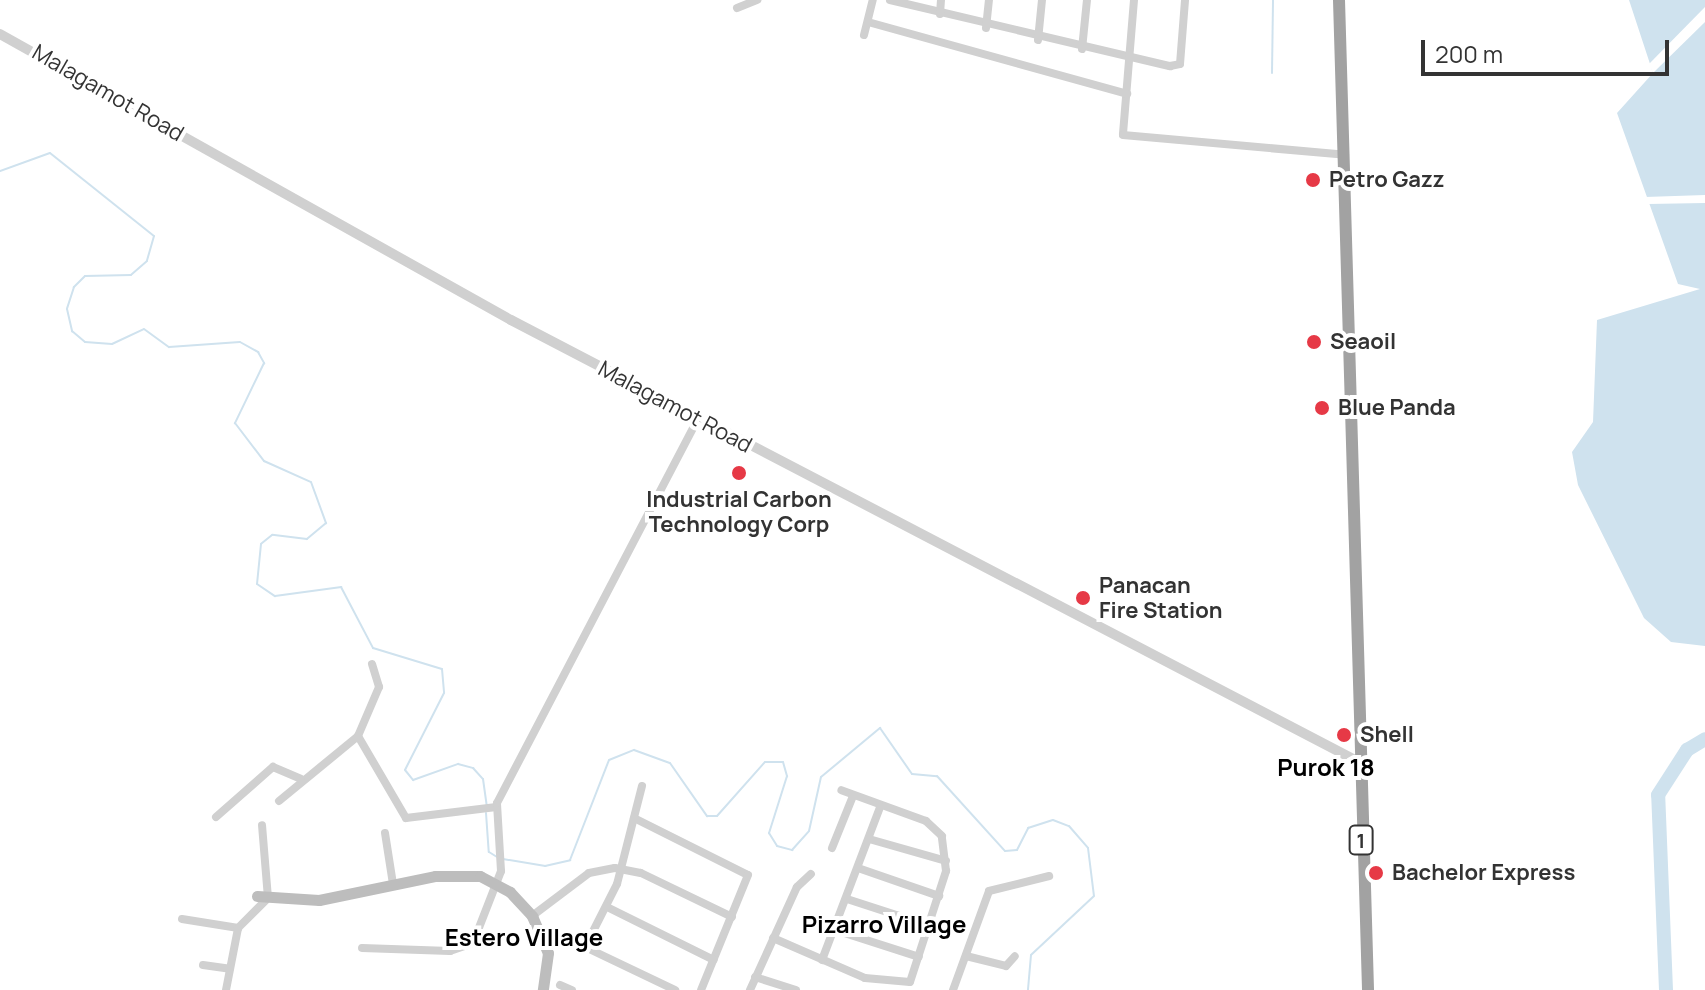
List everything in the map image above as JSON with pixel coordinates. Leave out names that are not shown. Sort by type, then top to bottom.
[{"type":"highway","name":"1","points":[[1339,0],[1368,990]]},
{"type":"main road","points":[[262,897],[319,900],[459,873],[499,884],[532,916],[548,953],[543,990]]},
{"type":"street","points":[[737,8],[757,0]]},
{"type":"street","points":[[864,35],[873,0]]},
{"type":"street","points":[[890,0],[1038,40],[1130,59],[1180,64],[1185,0]]},
{"type":"street","points":[[940,14],[941,0]]},
{"type":"street","points":[[986,28],[989,0]]},
{"type":"street","points":[[1038,40],[1042,0]]},
{"type":"street","points":[[1082,49],[1087,0]]},
{"type":"street","points":[[1134,0],[1123,135],[1345,155]]},
{"type":"street","points":[[868,22],[1127,94]]},
{"type":"street","name":"Malagamot Road","points":[[0,34],[698,419],[1359,762]]},
{"type":"street","points":[[362,948],[465,950],[499,884],[502,858],[494,807],[698,419]]},
{"type":"street","points":[[279,801],[301,779],[358,736],[379,687],[372,664]]},
{"type":"street","points":[[358,736],[406,818],[494,807]]},
{"type":"street","points":[[216,817],[273,767],[301,779]]},
{"type":"street","points":[[642,786],[622,869],[607,907],[585,947],[675,990]]},
{"type":"street","points":[[773,938],[822,960],[903,987],[919,957],[939,896],[946,861],[933,826],[841,790]]},
{"type":"street","points":[[832,848],[853,796]]},
{"type":"street","points":[[822,960],[880,807]]},
{"type":"street","points":[[634,818],[746,871],[732,917],[701,990]]},
{"type":"street","points":[[226,990],[238,928],[262,897],[262,825]]},
{"type":"street","points":[[385,833],[393,884]]},
{"type":"street","points":[[869,839],[946,861]]},
{"type":"street","points":[[858,868],[939,896]]},
{"type":"street","points":[[532,916],[592,871],[622,869],[732,917]]},
{"type":"street","points":[[750,990],[773,938],[811,874]]},
{"type":"street","points":[[953,990],[994,886],[1049,876]]},
{"type":"street","points":[[847,899],[930,926]]},
{"type":"street","points":[[607,907],[714,960]]},
{"type":"street","points":[[182,919],[238,928]]},
{"type":"street","points":[[835,930],[919,957]]},
{"type":"street","points":[[966,956],[1006,966],[1015,956]]},
{"type":"street","points":[[203,965],[230,969]]},
{"type":"street","points":[[755,977],[791,989]]},
{"type":"street","points":[[560,985],[572,990]]},
{"type":"water","points":[[1629,0],[1705,0],[1705,646],[1671,642],[1644,618],[1578,485],[1572,452],[1593,422],[1597,320],[1700,289],[1678,284],[1617,113],[1653,73]]},
{"type":"pier","points":[[1705,7],[1705,22],[1653,73],[1649,64]]},
{"type":"pier","points":[[1705,195],[1705,203],[1648,204],[1645,197]]},
{"type":"waterway","points":[[1272,73],[1273,0]]},
{"type":"waterway","points":[[0,171],[50,153],[154,236],[147,261],[131,275],[85,276],[74,287],[67,309],[72,331],[85,342],[112,344],[144,329],[169,347],[240,342],[258,352],[264,363],[235,423],[264,461],[311,482],[326,523],[307,539],[272,535],[261,544],[257,584],[275,596],[341,587],[373,648],[442,669],[444,693],[405,770],[413,780],[458,764],[473,768],[483,779],[487,806]]},
{"type":"waterway","points":[[503,859],[545,866],[570,860],[609,760],[634,750],[670,763],[707,816],[717,816],[765,762],[783,762],[787,776],[769,833],[777,846],[792,850],[809,831],[821,777],[880,728],[912,774],[937,776],[1005,851],[1017,850],[1028,828],[1053,820],[1069,826],[1088,848],[1094,896],[1031,955],[1028,990]]},
{"type":"waterway","points":[[1666,990],[1658,795],[1687,750],[1705,739]]},
{"type":"waterway","points":[[486,813],[489,852],[497,857]]},
{"type":"place","name":"Petro Gazz","points":[[1313,180]]},
{"type":"place","name":"Seaoil","points":[[1314,342]]},
{"type":"place","name":"Blue Panda","points":[[1322,408]]},
{"type":"place","name":"Industrial Carbon Technology Corp","points":[[739,473]]},
{"type":"place","name":"Panacan Fire Station","points":[[1083,598]]},
{"type":"place","name":"Shell","points":[[1344,735]]},
{"type":"place","name":"Bachelor Express","points":[[1376,873]]},
{"type":"district","name":"Purok 18","points":[[1326,767]]},
{"type":"district","name":"Pizarro Village","points":[[884,924]]},
{"type":"district","name":"Estero Village","points":[[524,937]]}]
